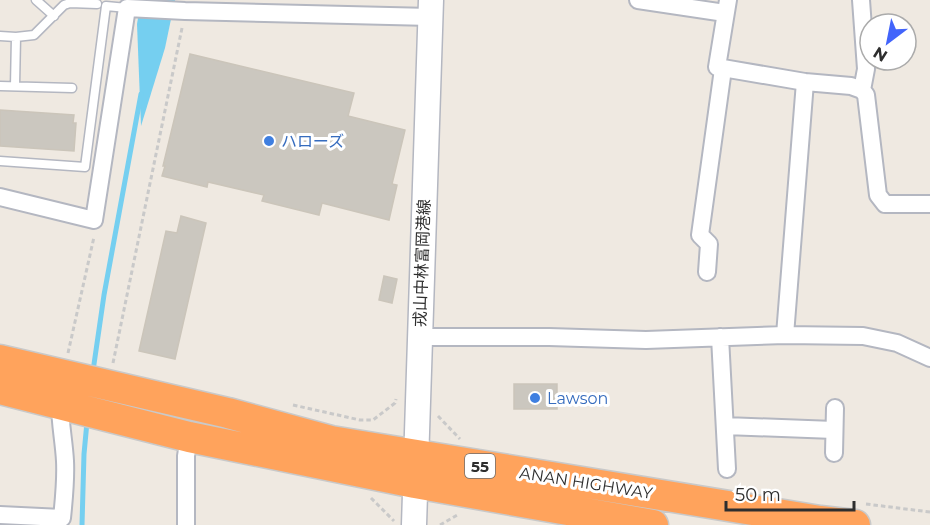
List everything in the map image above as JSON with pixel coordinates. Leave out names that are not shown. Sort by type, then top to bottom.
[{"type":"highway","name":"55","points":[[0,360],[65,390]]},
{"type":"highway","name":"55","points":[[0,389],[65,390],[109,374]]},
{"type":"highway","name":"ANAN HIGHWAY","points":[[109,374],[228,413],[331,441],[415,469],[653,525]]},
{"type":"highway","name":"ANAN HIGHWAY","points":[[65,390],[106,415],[189,437],[415,469],[855,525]]},
{"type":"main road","name":"戎山中林富岡港線","points":[[405,523],[415,469],[431,8]]},
{"type":"street","points":[[638,0],[727,7],[717,67],[862,90],[866,95],[878,195],[885,204],[930,204]]},
{"type":"street","points":[[861,0],[866,69],[862,90]]},
{"type":"street","points":[[0,197],[94,220],[131,8],[183,11],[431,8]]},
{"type":"street","points":[[707,272],[709,244],[700,235],[723,69]]},
{"type":"street","points":[[785,335],[805,82]]},
{"type":"street","points":[[420,336],[646,340],[785,335],[863,336],[897,344],[930,358]]},
{"type":"street","points":[[720,337],[727,469]]},
{"type":"street","points":[[0,515],[61,522],[65,459],[61,431],[65,390]]},
{"type":"street","points":[[834,453],[835,408]]},
{"type":"street","points":[[725,426],[834,430]]},
{"type":"street","points":[[186,525],[186,456],[189,437]]},
{"type":"lane","points":[[36,0],[54,16]]},
{"type":"lane","points":[[0,36],[34,35],[64,5],[70,3],[100,3],[131,8]]},
{"type":"lane","points":[[0,161],[85,167],[100,3]]},
{"type":"lane","points":[[15,86],[16,37]]},
{"type":"lane","points":[[0,86],[72,88]]},
{"type":"path","points":[[109,374],[113,365],[183,11]]},
{"type":"path","points":[[65,390],[94,234],[94,220]]},
{"type":"path","points":[[293,405],[360,420],[373,420],[395,403],[398,396]]},
{"type":"path","points":[[368,495],[405,523]]},
{"type":"water","points":[[141,0],[175,0],[165,48],[141,126],[137,24]]},
{"type":"building","points":[[190,54],[354,93],[348,116],[405,130],[392,184],[397,185],[389,220],[322,203],[319,215],[262,201],[264,195],[208,182],[207,187],[162,176]]},
{"type":"building","points":[[0,110],[74,115],[73,123],[76,123],[74,151],[0,146]]},
{"type":"building","points":[[181,216],[206,223],[175,359],[139,351],[166,231],[177,233]]},
{"type":"building","points":[[384,276],[397,279],[392,303],[379,300]]},
{"type":"building","points":[[514,384],[557,384],[557,409],[514,409]]},
{"type":"waterway","points":[[93,371],[104,295],[141,94]]},
{"type":"waterway","points":[[82,525],[87,422]]},
{"type":"place","name":"ハローズ","points":[[269,141]]},
{"type":"place","name":"Lawson","points":[[535,398]]}]
